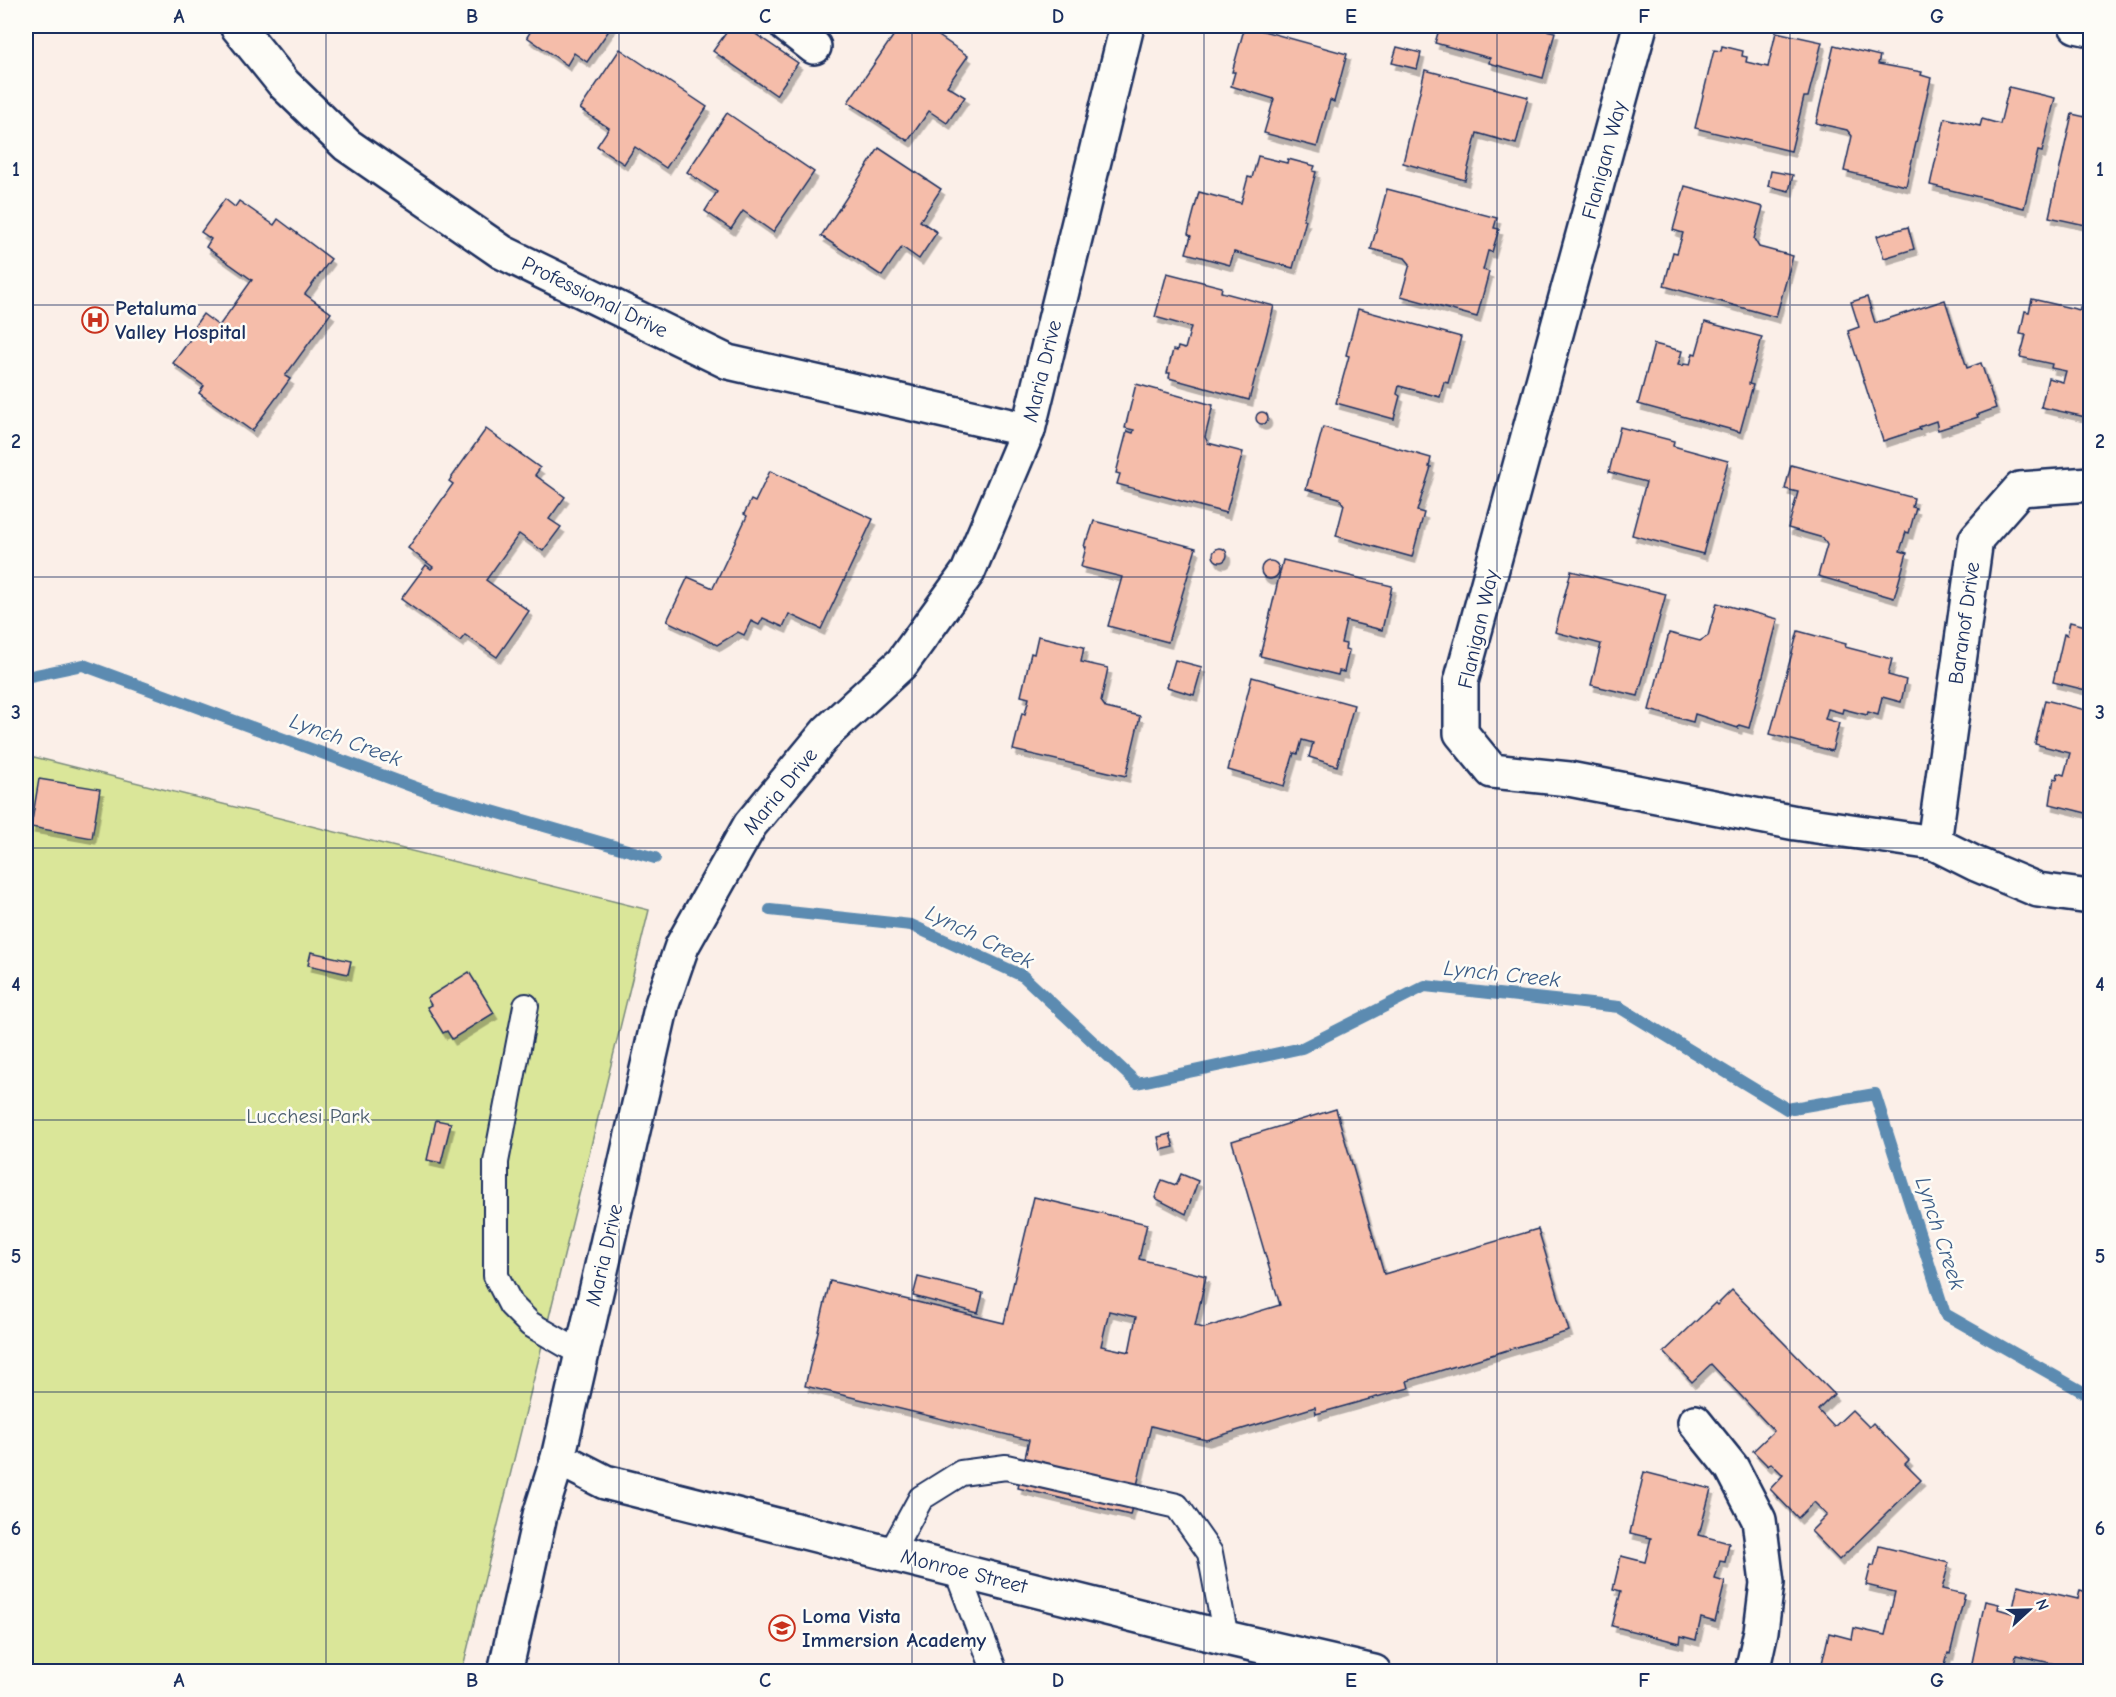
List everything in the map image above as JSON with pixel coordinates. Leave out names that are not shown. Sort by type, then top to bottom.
[{"type":"street","name":"Professional Drive","points":[[237,26],[284,84],[347,145],[502,252],[728,362],[1028,430]]},
{"type":"street","points":[[787,26],[814,47]]},
{"type":"street","name":"Maria Drive","points":[[505,1671],[540,1515],[558,1458],[662,1004],[682,946],[750,825],[827,732],[902,663],[968,572],[1028,430],[1127,26]]},
{"type":"street","name":"Flanigan Way","points":[[1640,26],[1461,682],[1461,733],[1492,771],[1569,778],[1796,824],[1934,843],[1976,864],[2038,890],[2091,897]]},
{"type":"street","points":[[2076,26],[2091,29]]},
{"type":"street","name":"Baranof Drive","points":[[1934,843],[1976,539],[2020,489],[2091,484]]},
{"type":"street","points":[[1695,1422],[1732,1468],[1759,1520],[1767,1583],[1761,1631],[1752,1671]]},
{"type":"street","name":"Monroe Street","points":[[558,1458],[605,1482],[1226,1638],[1374,1671]]},
{"type":"lane","points":[[526,1006],[496,1162],[496,1276],[511,1305],[530,1324],[582,1354]]},
{"type":"lane","points":[[891,1553],[921,1498],[960,1473],[1006,1467],[1177,1506],[1210,1553],[1226,1638]]},
{"type":"lane","points":[[956,1569],[995,1671]]},
{"type":"green space","name":"Lucchesi Park","points":[[26,755],[649,910],[462,1671],[26,1671]]},
{"type":"building","points":[[534,26],[612,26],[587,62],[574,53],[567,65],[527,37]]},
{"type":"building","points":[[731,26],[744,26],[798,63],[776,95],[713,51]]},
{"type":"building","points":[[900,26],[924,26],[968,56],[947,86],[965,97],[947,123],[929,111],[908,141],[848,102]]},
{"type":"building","points":[[1245,26],[1347,54],[1334,102],[1330,100],[1317,147],[1264,133],[1274,99],[1231,86],[1235,72],[1232,72]]},
{"type":"building","points":[[1440,26],[1528,26],[1555,32],[1543,78],[1489,63],[1490,58],[1435,43]]},
{"type":"building","points":[[1776,32],[1822,42],[1808,97],[1804,97],[1791,151],[1695,128],[1714,50],[1721,51],[1722,46],[1743,51],[1742,56],[1747,57],[1746,62],[1768,67]]},
{"type":"building","points":[[1834,45],[1880,56],[1878,64],[1922,72],[1921,75],[1931,78],[1906,186],[1844,171],[1852,136],[1847,130],[1816,123]]},
{"type":"building","points":[[1397,47],[1421,53],[1417,69],[1392,63]]},
{"type":"building","points":[[620,49],[707,107],[666,168],[635,147],[624,164],[597,146],[609,128],[580,109]]},
{"type":"building","points":[[1425,70],[1528,97],[1516,144],[1477,133],[1465,180],[1403,163]]},
{"type":"building","points":[[2009,87],[2055,98],[2042,152],[2038,151],[2024,208],[1930,185],[1945,118],[1980,126],[1982,119],[2000,124]]},
{"type":"building","points":[[727,113],[814,172],[773,232],[743,211],[731,229],[705,211],[717,192],[687,172]]},
{"type":"building","points":[[2072,114],[2090,118],[2090,226],[2049,217]]},
{"type":"building","points":[[879,148],[941,189],[920,221],[937,232],[919,259],[902,247],[882,276],[821,236]]},
{"type":"building","points":[[1258,156],[1287,163],[1288,159],[1315,166],[1313,171],[1316,172],[1303,220],[1306,220],[1293,268],[1234,252],[1230,265],[1186,253],[1191,236],[1188,234],[1199,192],[1241,203],[1248,177],[1252,178]]},
{"type":"building","points":[[1771,171],[1793,175],[1789,191],[1768,186]]},
{"type":"building","points":[[1685,186],[1763,207],[1754,239],[1759,247],[1793,256],[1776,317],[1664,286],[1673,252],[1677,253],[1683,233],[1673,230]]},
{"type":"building","points":[[1387,189],[1497,218],[1494,228],[1499,229],[1492,252],[1488,251],[1483,270],[1489,272],[1477,317],[1401,296],[1410,264],[1405,258],[1371,249]]},
{"type":"building","points":[[225,199],[235,207],[239,201],[274,225],[278,219],[331,259],[305,294],[331,313],[285,376],[290,379],[252,431],[199,393],[204,386],[173,363],[194,334],[191,331],[203,314],[219,326],[252,280],[206,247],[211,239],[201,232]]},
{"type":"building","points":[[1908,227],[1914,249],[1884,258],[1877,236]]},
{"type":"building","points":[[1167,273],[1222,287],[1221,292],[1274,306],[1249,400],[1169,378],[1170,373],[1167,373],[1173,350],[1177,351],[1178,347],[1185,349],[1191,327],[1155,317]]},
{"type":"building","points":[[1867,297],[1875,323],[1945,300],[1967,368],[1981,363],[1996,408],[1977,415],[1978,417],[1938,430],[1936,421],[1919,427],[1920,429],[1883,441],[1848,331],[1859,327],[1851,302]]},
{"type":"building","points":[[2032,299],[2080,310],[2080,307],[2090,309],[2090,418],[2041,407],[2048,378],[2063,382],[2066,371],[2051,368],[2052,364],[2020,357],[2026,335],[2020,334],[2025,311],[2029,312]]},
{"type":"building","points":[[1358,309],[1461,337],[1448,383],[1444,382],[1440,397],[1399,386],[1397,394],[1400,396],[1394,419],[1336,403],[1349,356],[1346,355]]},
{"type":"building","points":[[1705,322],[1762,337],[1749,384],[1753,385],[1740,432],[1638,404],[1654,344],[1682,351],[1678,365],[1690,365],[1693,353],[1696,354]]},
{"type":"building","points":[[1136,384],[1213,405],[1205,437],[1208,443],[1243,452],[1226,513],[1117,484],[1120,474],[1116,473],[1127,431],[1133,433],[1134,430],[1125,428]]},
{"type":"building","points":[[1264,412],[1268,418],[1264,424],[1260,424],[1256,416]]},
{"type":"building","points":[[1323,427],[1431,458],[1429,467],[1431,467],[1417,511],[1424,513],[1412,557],[1336,536],[1344,505],[1339,498],[1306,489]]},
{"type":"building","points":[[1620,427],[1674,441],[1673,446],[1728,461],[1703,554],[1632,535],[1646,482],[1609,472]]},
{"type":"building","points":[[486,429],[540,468],[535,475],[565,497],[549,519],[561,527],[543,551],[519,534],[486,580],[529,611],[497,657],[465,635],[460,641],[401,599],[426,565],[431,569],[433,567],[408,548],[453,484],[449,481]]},
{"type":"building","points":[[1791,465],[1914,498],[1912,507],[1916,508],[1909,533],[1906,532],[1900,551],[1907,553],[1894,598],[1818,576],[1827,545],[1823,538],[1788,528],[1798,492],[1785,489]]},
{"type":"building","points":[[770,471],[873,519],[821,629],[789,614],[783,627],[763,618],[759,625],[751,621],[744,635],[738,632],[717,645],[667,621],[688,577],[713,588],[747,516],[744,514],[751,500],[755,502]]},
{"type":"building","points":[[1094,521],[1196,548],[1168,642],[1108,626],[1122,577],[1081,567],[1086,539],[1088,539]]},
{"type":"building","points":[[1220,548],[1225,550],[1227,555],[1225,560],[1220,562],[1215,560],[1213,555],[1215,550]]},
{"type":"building","points":[[1283,560],[1392,586],[1382,630],[1346,621],[1341,643],[1346,644],[1345,649],[1349,650],[1344,672],[1339,671],[1338,675],[1260,656]]},
{"type":"building","points":[[1266,561],[1274,561],[1279,566],[1277,577],[1266,579],[1261,574],[1261,566]]},
{"type":"building","points":[[1571,571],[1666,594],[1638,696],[1591,685],[1601,644],[1555,632]]},
{"type":"building","points":[[1717,603],[1778,619],[1749,728],[1739,725],[1738,728],[1695,714],[1693,722],[1649,710],[1669,633],[1700,641],[1708,636]]},
{"type":"building","points":[[2070,622],[2090,627],[2090,691],[2053,682],[2064,634],[2067,635]]},
{"type":"building","points":[[1798,631],[1846,644],[1845,647],[1892,659],[1888,675],[1906,680],[1901,702],[1882,697],[1878,715],[1868,712],[1867,715],[1843,709],[1842,713],[1828,709],[1825,719],[1839,723],[1832,751],[1770,734]]},
{"type":"building","points":[[1038,636],[1084,647],[1081,662],[1108,668],[1101,701],[1106,708],[1140,716],[1126,776],[1013,750],[1022,713],[1025,714],[1029,698],[1021,696],[1031,653],[1034,654]]},
{"type":"building","points":[[1175,660],[1202,667],[1194,695],[1167,687]]},
{"type":"building","points":[[1252,677],[1354,705],[1337,766],[1309,757],[1313,743],[1302,740],[1298,754],[1294,753],[1284,786],[1228,770]]},
{"type":"building","points":[[2045,700],[2090,711],[2090,814],[2050,804],[2054,778],[2057,779],[2058,773],[2064,775],[2070,753],[2035,744]]},
{"type":"building","points":[[39,779],[100,789],[92,838],[31,827]]},
{"type":"building","points":[[311,952],[351,961],[348,974],[308,965]]},
{"type":"building","points":[[469,972],[494,1013],[452,1039],[447,1031],[443,1033],[427,1007],[431,1005],[427,998]]},
{"type":"building","points":[[1336,1109],[1384,1274],[1538,1229],[1569,1331],[1407,1381],[1409,1388],[1316,1414],[1315,1407],[1206,1440],[1151,1426],[1130,1515],[1018,1488],[1029,1440],[805,1386],[830,1281],[1004,1323],[1034,1197],[1147,1224],[1139,1259],[1206,1276],[1195,1326],[1204,1328],[1280,1305],[1232,1141]],"holes":[[[1109,1311],[1136,1317],[1129,1352],[1101,1346]]]},
{"type":"building","points":[[436,1120],[451,1123],[441,1163],[427,1160]]},
{"type":"building","points":[[1170,1134],[1174,1147],[1161,1150],[1158,1137]]},
{"type":"building","points":[[1181,1174],[1198,1181],[1186,1214],[1155,1198],[1162,1180],[1176,1185]]},
{"type":"building","points":[[918,1277],[983,1293],[978,1313],[913,1296]]},
{"type":"building","points":[[1732,1290],[1834,1394],[1818,1410],[1834,1427],[1852,1410],[1869,1427],[1873,1423],[1909,1460],[1905,1464],[1921,1480],[1839,1560],[1811,1531],[1827,1515],[1814,1502],[1798,1518],[1770,1489],[1783,1475],[1771,1463],[1768,1466],[1753,1451],[1774,1431],[1711,1364],[1692,1382],[1664,1352],[1715,1303],[1717,1305]]},
{"type":"building","points":[[1644,1472],[1711,1489],[1699,1535],[1729,1543],[1725,1562],[1720,1561],[1715,1579],[1725,1582],[1715,1622],[1701,1618],[1696,1640],[1681,1636],[1680,1643],[1612,1626],[1621,1591],[1613,1589],[1621,1556],[1645,1562],[1651,1538],[1630,1533]]},
{"type":"building","points":[[1879,1546],[1949,1563],[1942,1589],[1965,1594],[1950,1654],[1948,1653],[1943,1672],[1820,1672],[1829,1633],[1852,1639],[1854,1628],[1885,1635],[1895,1592],[1866,1585]]},
{"type":"building","points":[[2018,1585],[2078,1599],[2080,1590],[2090,1593],[2090,1672],[2059,1672],[2060,1665],[2016,1655],[2012,1672],[1970,1672],[1985,1601],[1999,1604],[1998,1609],[2012,1613]]},
{"type":"waterway","name":"Lynch Creek","points":[[26,677],[83,665],[433,794],[655,858]]},
{"type":"waterway","name":"Lynch Creek","points":[[770,910],[911,925],[1023,976],[1137,1083],[1302,1048],[1425,986],[1619,1007],[1787,1109],[1875,1094],[1945,1314],[2090,1396]]},
{"type":"place","name":"Petaluma Valley Hospital","points":[[95,320]]},
{"type":"place","name":"Loma Vista Immersion Academy","points":[[782,1628]]}]
